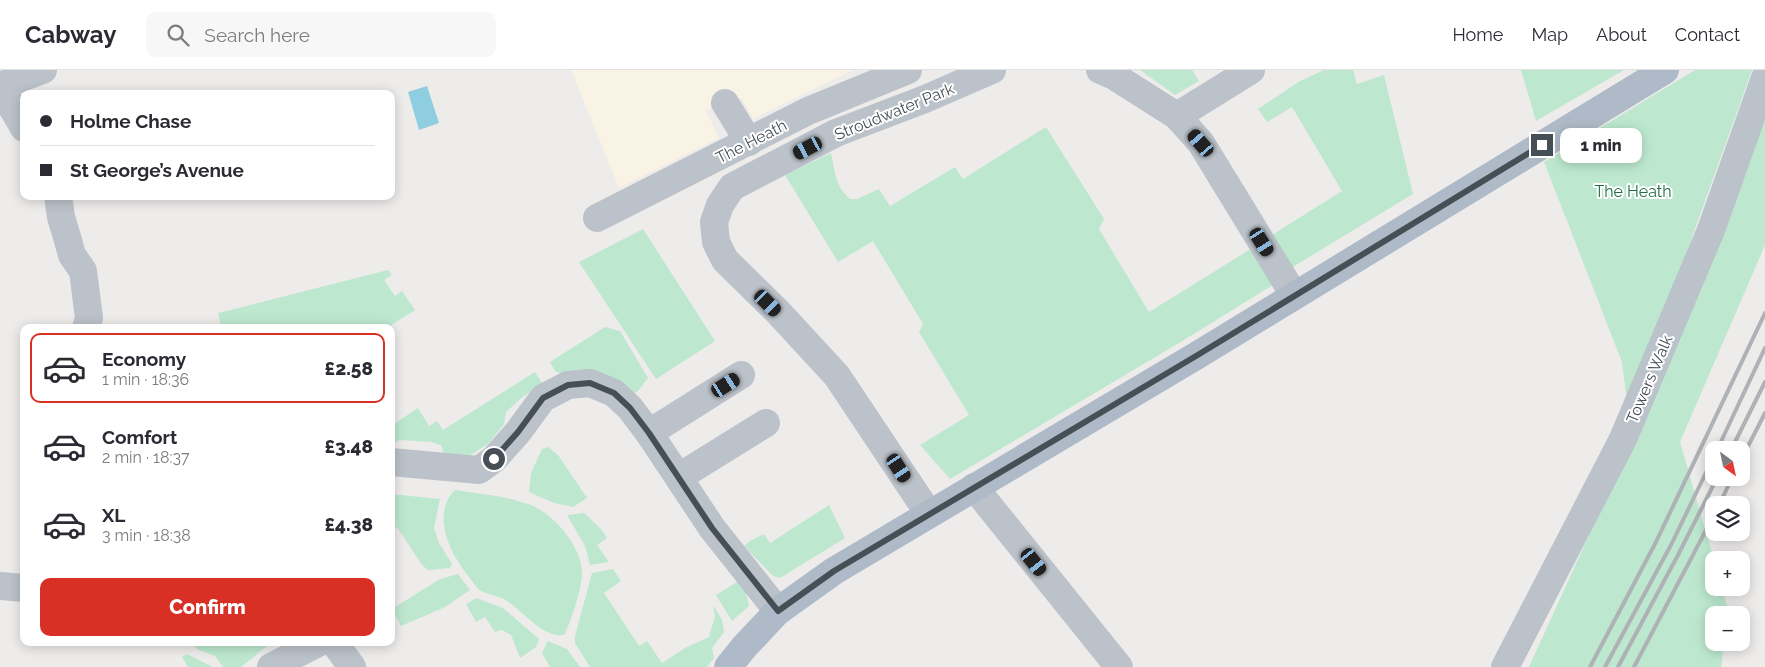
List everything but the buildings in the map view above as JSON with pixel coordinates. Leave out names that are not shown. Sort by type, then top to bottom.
[{"type":"main road","points":[[728,667],[778,611],[834,571],[1188,361],[1665,70]]},
{"type":"street","points":[[20,121],[1,86],[44,70]]},
{"type":"street","name":"The Heath","points":[[596,218],[808,111],[908,70]]},
{"type":"street","name":"Stroudwater Park","points":[[929,514],[837,376],[778,312],[725,260],[716,242],[714,222],[720,205],[732,187],[836,133],[925,99],[992,70]]},
{"type":"street","points":[[1100,70],[1114,76],[1178,116],[1201,143],[1294,295]]},
{"type":"street","points":[[1178,116],[1251,70]]},
{"type":"street","name":"Towers Walk","points":[[1505,667],[1623,439],[1711,230],[1765,78]]},
{"type":"street","points":[[725,103],[749,142]]},
{"type":"street","points":[[59,200],[66,238],[72,255],[83,271],[89,318],[87,324]]},
{"type":"street","points":[[649,433],[741,375]]},
{"type":"street","points":[[395,462],[479,470],[494,459],[518,432],[543,398],[568,385],[590,383],[614,393],[630,408],[649,433],[712,528],[778,611]]},
{"type":"street","points":[[679,477],[766,423]]},
{"type":"street","points":[[974,487],[1119,667]]},
{"type":"street","points":[[0,586],[20,588]]},
{"type":"street","points":[[271,667],[312,646]]},
{"type":"street","points":[[337,646],[352,667]]},
{"type":"shaded area","points":[[571,70],[853,70],[753,119],[742,98],[706,111],[719,138],[619,188]]},
{"type":"green space","points":[[1140,70],[1192,70],[1199,81],[1175,95]]},
{"type":"green space","points":[[1324,70],[1353,70],[1357,84],[1384,75],[1413,194],[1291,268],[1272,235],[1342,191],[1292,107],[1267,122],[1258,109],[1300,81]]},
{"type":"green space","points":[[1521,70],[1624,70],[1536,121]]},
{"type":"green space","points":[[1695,70],[1752,70],[1653,346],[1765,114],[1765,245],[1680,442],[1705,529],[1705,541],[1709,541],[1711,551],[1705,551],[1705,596],[1724,596],[1727,606],[1705,606],[1705,651],[1723,651],[1721,667],[1529,667],[1632,441],[1622,362],[1544,162]]},
{"type":"green space","points":[[1046,127],[1104,219],[1099,229],[1149,312],[1262,242],[1284,278],[1179,343],[950,479],[920,445],[969,415],[919,332],[923,324],[873,241],[838,262],[785,175],[831,153],[838,184],[850,199],[857,199],[879,189],[890,206],[955,167],[963,179]]},
{"type":"green space","points":[[643,229],[715,341],[656,379],[579,262]]},
{"type":"green space","points":[[388,270],[392,275],[384,280],[395,296],[402,291],[415,310],[393,324],[220,324],[218,313]]},
{"type":"green space","points":[[605,327],[620,331],[648,378],[638,391],[630,396],[565,376],[555,371],[550,362]]},
{"type":"green space","points":[[535,372],[542,383],[506,412],[504,424],[488,444],[462,460],[445,458],[441,445],[431,442],[400,440],[395,443],[395,423],[418,408],[429,426],[437,421],[443,430]]},
{"type":"green space","points":[[548,447],[558,455],[587,498],[573,507],[554,503],[529,492],[531,473],[542,449]]},
{"type":"green space","points":[[455,490],[503,497],[531,505],[549,517],[566,534],[578,555],[582,576],[570,623],[564,635],[548,632],[507,601],[481,591],[462,568],[450,546],[444,522],[444,511],[448,500]]},
{"type":"green space","points":[[395,494],[440,499],[434,528],[439,543],[452,564],[450,568],[428,570],[422,565],[397,527],[395,528]]},
{"type":"green space","points":[[829,505],[845,538],[780,578],[773,576],[744,546],[764,534],[770,543]]},
{"type":"green space","points":[[584,513],[602,530],[607,538],[597,545],[609,562],[590,565],[585,546],[567,515]]},
{"type":"green space","points":[[613,569],[621,581],[604,593],[639,646],[647,641],[662,663],[685,648],[709,637],[715,616],[713,605],[722,620],[724,632],[712,648],[714,658],[707,667],[590,667],[575,643],[575,636],[592,573]]},
{"type":"green space","points":[[458,574],[470,590],[445,607],[401,626],[395,615],[395,607],[440,579]]},
{"type":"green space","points":[[740,580],[745,587],[749,606],[732,621],[716,595]]},
{"type":"green space","points":[[476,598],[503,608],[539,639],[536,647],[520,658],[511,635],[502,630],[495,632],[485,617],[476,622],[466,604]]},
{"type":"green space","points":[[548,641],[567,649],[580,667],[550,667],[542,653]]},
{"type":"green space","points":[[194,646],[267,646],[241,667],[223,667],[215,656],[197,649]]},
{"type":"green space","points":[[187,654],[213,667],[188,667],[182,657]]},
{"type":"water","points":[[427,86],[439,123],[419,130],[408,92]]},
{"type":"railway","points":[[1590,667],[1656,542],[1765,313]]},
{"type":"railway","points":[[1721,441],[1765,348]]},
{"type":"railway","points":[[1736,441],[1765,382]]},
{"type":"railway","points":[[1750,442],[1765,413]]},
{"type":"railway","points":[[1605,667],[1672,543],[1705,475]]},
{"type":"railway","points":[[1618,667],[1713,486]]},
{"type":"railway","points":[[1723,496],[1728,486]]},
{"type":"railway","points":[[1634,667],[1705,532]]},
{"type":"route","points":[[494,459],[518,432],[543,398],[568,385],[590,383],[614,393],[630,408],[649,433],[712,528],[778,611],[834,571],[1196,356],[1542,145]]}]
